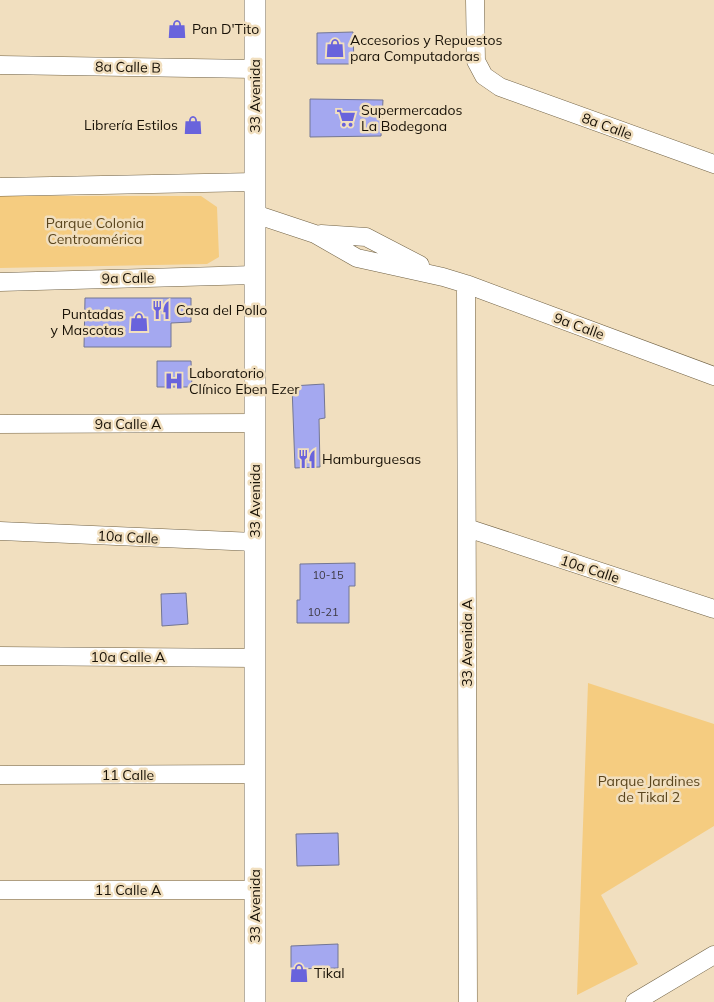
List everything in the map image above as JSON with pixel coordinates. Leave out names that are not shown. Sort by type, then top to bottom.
[{"type":"street","name":"33 Avenida","points":[[255,0],[255,1002]]},
{"type":"street","name":"8a Calle","points":[[475,0],[476,61],[484,76],[500,87],[714,164]]},
{"type":"street","name":"8a Calle B","points":[[0,65],[255,69]]},
{"type":"street","points":[[0,187],[255,182]]},
{"type":"street","name":"9a Calle","points":[[255,214],[315,234],[358,258],[443,276],[714,376]]},
{"type":"street","name":"9a Calle","points":[[0,282],[255,275]]},
{"type":"street","name":"33 Avenida A","points":[[466,284],[468,1002]]},
{"type":"street","name":"9a Calle A","points":[[0,424],[255,423]]},
{"type":"street","name":"10a Calle","points":[[466,528],[714,609]]},
{"type":"street","name":"10a Calle","points":[[0,531],[255,542]]},
{"type":"street","name":"10a Calle A","points":[[0,656],[255,658]]},
{"type":"street","name":"11 Calle","points":[[0,775],[255,774]]},
{"type":"street","name":"11 Calle A","points":[[0,890],[256,890]]},
{"type":"street","points":[[635,1002],[714,955]]},
{"type":"green space","name":"Parque Colonia Centroamérica","points":[[0,196],[201,196],[217,207],[219,257],[207,264],[0,268]]},
{"type":"green space","name":"Parque Jardines de Tikal 2","points":[[588,683],[714,724],[714,826],[601,895],[638,964],[577,995]]},
{"type":"building","name":"Accesorios y Repuestos para Computadoras","points":[[353,32],[354,64],[317,64],[317,33]]},
{"type":"building","name":"Supermercados La Bodegona","points":[[310,99],[383,100],[381,136],[310,137]]},
{"type":"building","points":[[85,298],[191,298],[191,322],[171,323],[171,347],[84,347]]},
{"type":"building","points":[[157,361],[191,361],[192,387],[157,387]]},
{"type":"building","points":[[324,384],[325,418],[319,419],[320,467],[295,468],[292,386]]},
{"type":"building","points":[[355,563],[355,586],[349,586],[349,623],[297,623],[297,600],[300,600],[300,564]]},
{"type":"building","points":[[186,593],[188,624],[162,626],[161,594]]},
{"type":"building","points":[[338,833],[339,865],[297,866],[296,834]]},
{"type":"building","points":[[338,944],[338,968],[291,969],[291,946]]},
{"type":"place","name":"Pan D'Tito","points":[[177,29]]},
{"type":"place","name":"Accesorios y Repuestos para Computadoras","points":[[335,48]]},
{"type":"place","name":"Supermercados La Bodegona","points":[[346,118]]},
{"type":"place","name":"Librería Estilos","points":[[193,125]]},
{"type":"place","name":"Casa del Pollo","points":[[161,310]]},
{"type":"place","name":"Puntadas y Mascotas","points":[[139,322]]},
{"type":"place","name":"Laboratorio Clínico Eben Ezer","points":[[174,381]]},
{"type":"place","name":"Hamburguesas","points":[[307,459]]},
{"type":"place","name":"Tikal","points":[[299,973]]}]
